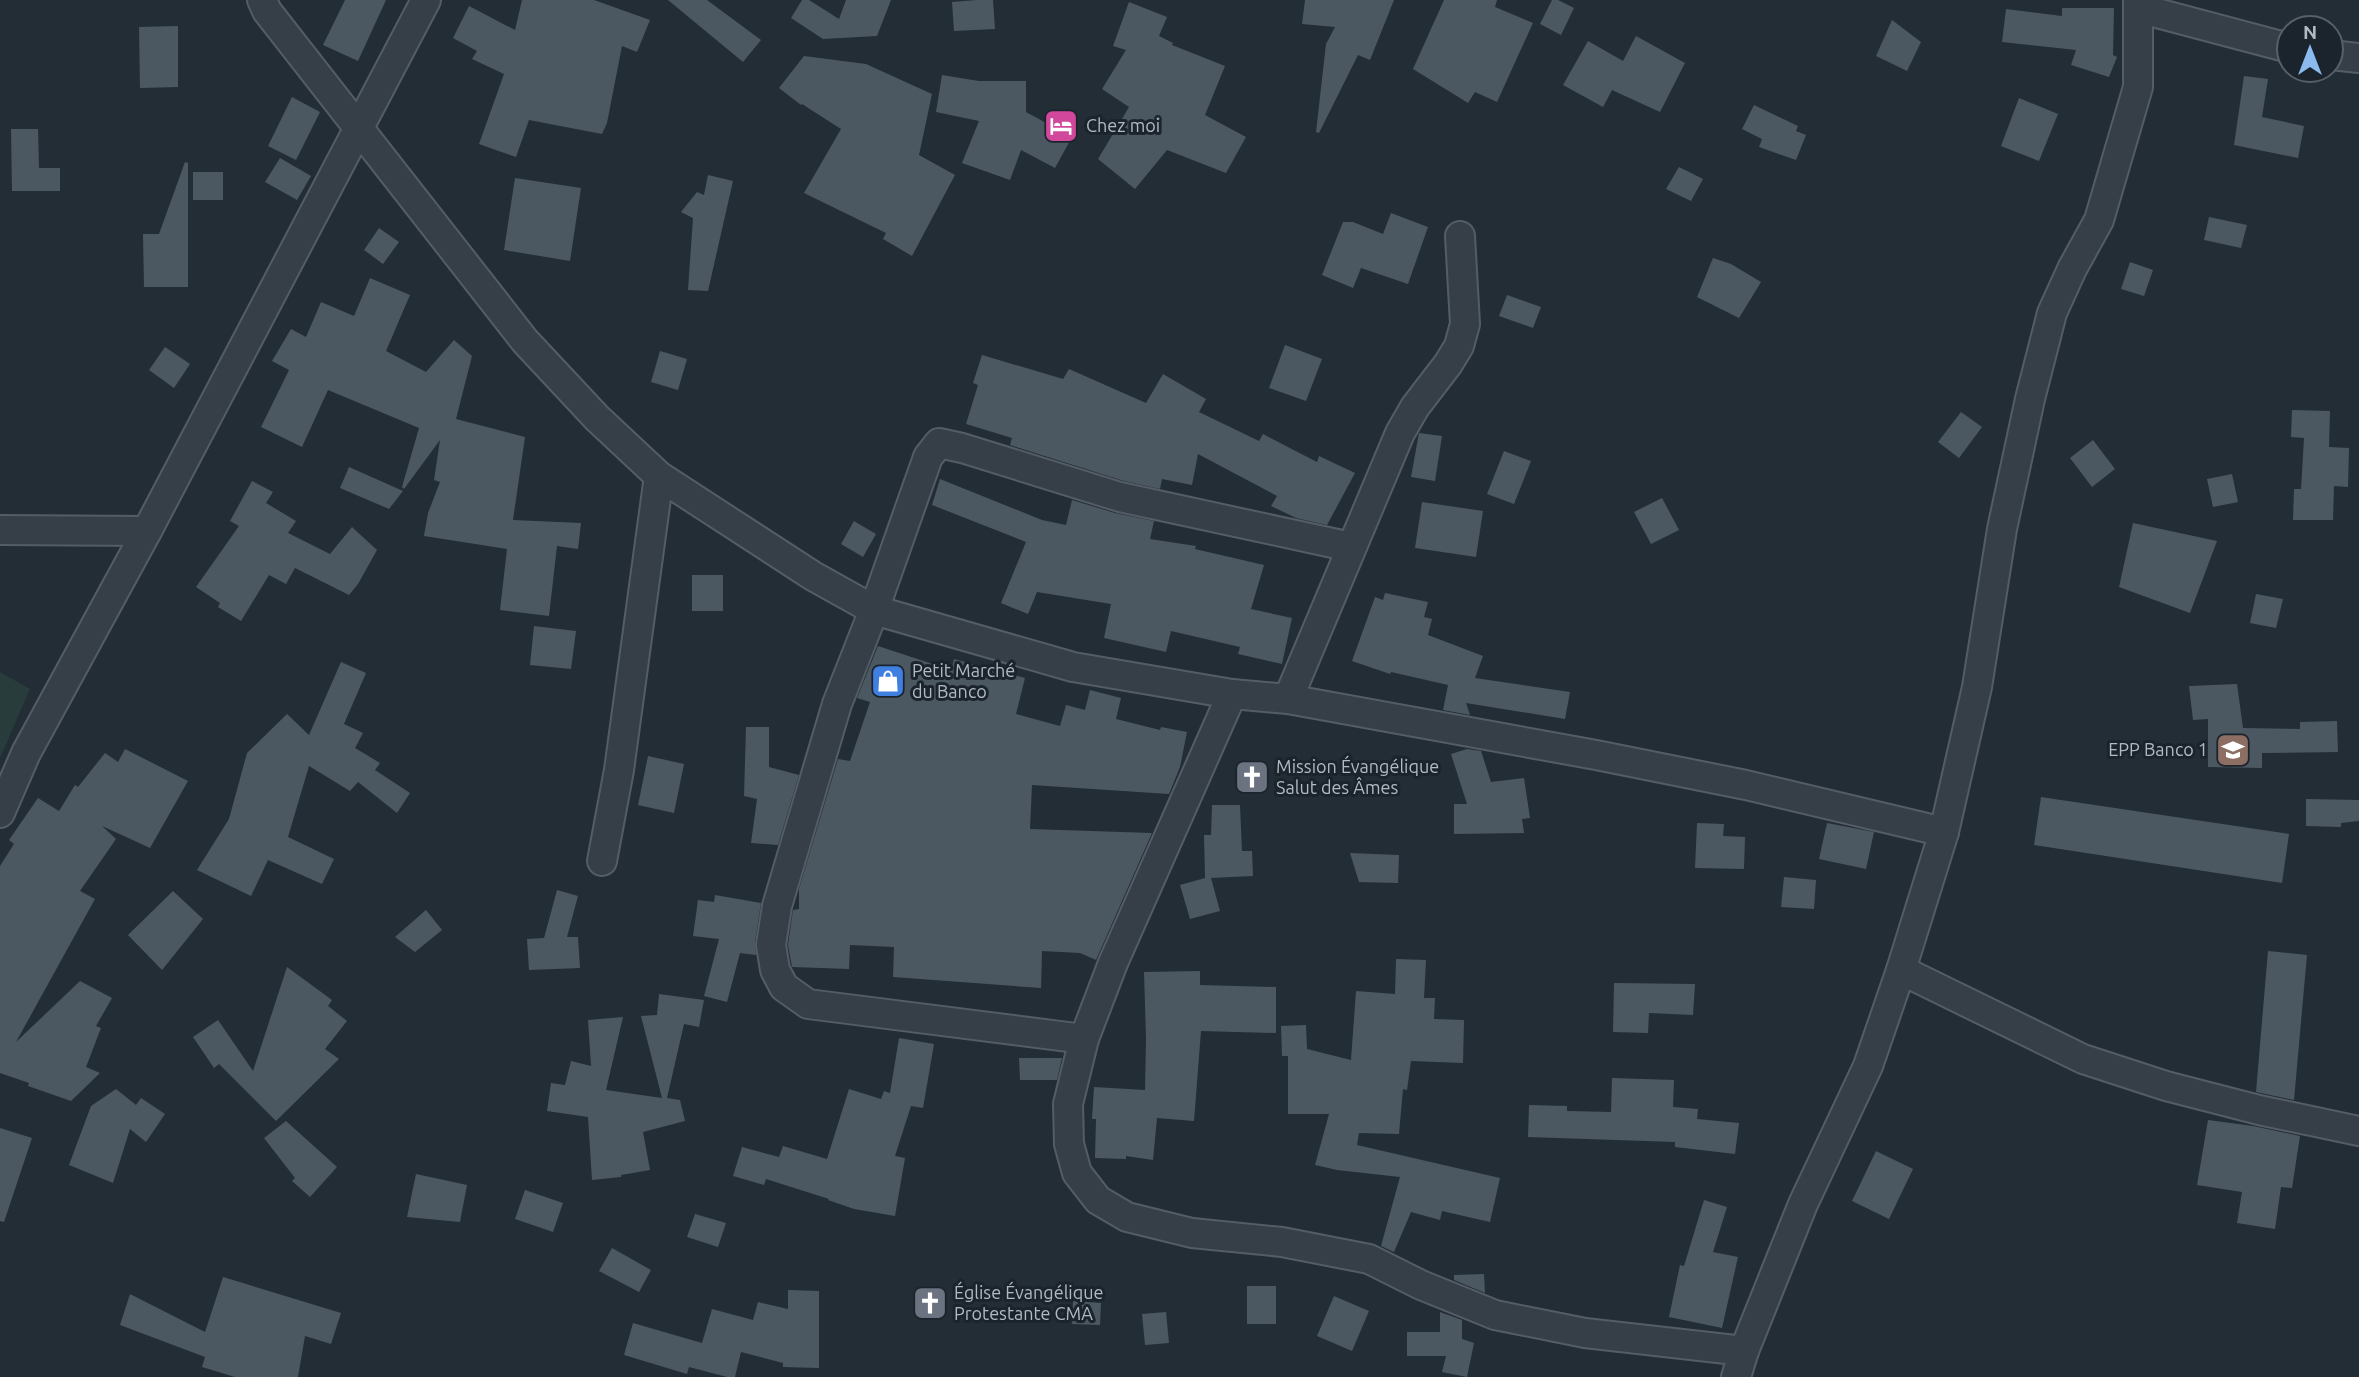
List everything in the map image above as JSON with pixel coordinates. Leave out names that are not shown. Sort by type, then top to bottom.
[{"type":"street","points":[[262,0],[267,11],[526,341],[597,418],[659,476],[813,576],[874,610],[1073,667],[1232,694],[1289,699],[1732,782],[1944,832]]},
{"type":"street","points":[[0,813],[26,753],[147,531],[426,0]]},
{"type":"street","points":[[1232,694],[1113,963],[1084,1039],[1068,1104],[1069,1144],[1077,1173],[1098,1200],[1127,1217],[1192,1233],[1282,1242],[1369,1259],[1495,1315],[1740,1364],[1803,1204],[1868,1066],[1944,832],[1977,687],[2003,529],[2030,399],[2052,313],[2099,220],[2138,87],[2138,4],[2275,44]]},
{"type":"street","points":[[1289,699],[1400,433],[1415,407],[1459,346],[1465,324],[1460,236]]},
{"type":"street","points":[[1084,1039],[808,1004],[784,987],[775,970],[771,946],[777,906],[837,705],[928,457],[939,443],[1120,497],[1351,547]]},
{"type":"street","points":[[602,861],[619,770],[659,476]]},
{"type":"street","points":[[0,530],[147,531]]},
{"type":"street","points":[[1901,971],[2083,1059],[2166,1086],[2259,1110],[2359,1131]]},
{"type":"green space","points":[[0,672],[30,689],[0,758]]},
{"type":"building","points":[[345,0],[386,0],[358,61],[323,45]]},
{"type":"building","points":[[522,0],[594,0],[650,20],[637,52],[622,46],[607,123],[602,134],[529,120],[516,157],[479,144],[504,74],[472,59],[477,51],[453,38],[469,6],[515,30]]},
{"type":"building","points":[[668,0],[707,0],[761,40],[743,62]]},
{"type":"building","points":[[802,0],[809,0],[839,19],[846,0],[891,0],[877,36],[823,39],[791,18]]},
{"type":"building","points":[[993,0],[995,29],[954,31],[952,2]]},
{"type":"building","points":[[1305,0],[1394,0],[1370,60],[1358,55],[1319,133],[1316,132],[1326,44],[1335,27],[1302,24]]},
{"type":"building","points":[[1444,0],[1497,0],[1495,7],[1533,23],[1497,102],[1475,92],[1468,103],[1413,69]]},
{"type":"building","points":[[1552,0],[1574,8],[1561,35],[1540,24]]},
{"type":"building","points":[[1129,2],[1167,17],[1159,36],[1173,43],[1172,45],[1225,66],[1205,115],[1246,137],[1226,173],[1167,150],[1135,189],[1098,159],[1129,107],[1102,89],[1126,50],[1113,46]]},
{"type":"building","points":[[2062,8],[2114,8],[2113,55],[2117,57],[2109,77],[2071,65],[2076,50],[2002,42],[2006,9],[2062,16]]},
{"type":"building","points":[[1892,20],[1921,42],[1907,71],[1876,56]]},
{"type":"building","points":[[178,26],[178,87],[140,88],[139,27]]},
{"type":"building","points":[[1636,36],[1685,63],[1660,112],[1612,90],[1603,107],[1563,85],[1588,41],[1623,61]]},
{"type":"building","points":[[804,56],[866,64],[932,94],[919,155],[955,175],[912,256],[883,239],[886,233],[804,193],[841,129],[779,88]]},
{"type":"building","points":[[942,75],[979,81],[1026,81],[1026,112],[1072,137],[1055,168],[1021,150],[1010,180],[962,163],[979,121],[936,112]]},
{"type":"building","points":[[2244,76],[2268,79],[2262,117],[2304,126],[2298,158],[2234,145]]},
{"type":"building","points":[[292,97],[320,112],[296,160],[268,146]]},
{"type":"building","points":[[2019,98],[2058,114],[2039,161],[2001,146]]},
{"type":"building","points":[[1754,105],[1798,126],[1796,131],[1806,135],[1796,160],[1759,147],[1762,139],[1742,129]]},
{"type":"building","points":[[11,129],[38,129],[39,168],[60,168],[60,191],[12,191]]},
{"type":"building","points":[[280,158],[311,176],[297,200],[265,182]]},
{"type":"building","points":[[185,162],[188,163],[188,287],[144,287],[143,234],[159,234]]},
{"type":"building","points":[[1679,167],[1703,179],[1691,201],[1666,189]]},
{"type":"building","points":[[193,172],[223,172],[223,200],[193,200]]},
{"type":"building","points":[[708,175],[733,181],[708,291],[688,290],[693,218],[681,212],[697,192],[704,195]]},
{"type":"building","points":[[515,178],[581,188],[570,261],[504,250]]},
{"type":"building","points":[[1391,213],[1428,227],[1408,284],[1361,268],[1353,288],[1322,275],[1343,222],[1353,222],[1383,234]]},
{"type":"building","points":[[2209,217],[2247,225],[2241,248],[2204,240]]},
{"type":"building","points":[[379,228],[399,242],[383,264],[364,250]]},
{"type":"building","points":[[1713,258],[1731,264],[1761,282],[1739,318],[1697,297]]},
{"type":"building","points":[[2130,262],[2153,270],[2144,296],[2121,289]]},
{"type":"building","points":[[370,278],[410,295],[386,351],[426,372],[454,340],[472,356],[456,419],[525,437],[513,520],[581,523],[578,549],[557,546],[549,616],[500,610],[507,549],[424,536],[428,513],[440,482],[434,480],[440,440],[404,489],[402,487],[419,428],[328,390],[302,447],[261,427],[289,370],[272,361],[291,329],[306,337],[321,302],[354,316]]},
{"type":"building","points":[[1507,295],[1541,307],[1533,328],[1499,316]]},
{"type":"building","points":[[1285,345],[1322,359],[1306,401],[1269,388]]},
{"type":"building","points":[[165,347],[190,364],[174,388],[149,370]]},
{"type":"building","points":[[660,351],[687,359],[678,390],[651,382]]},
{"type":"building","points":[[982,355],[1063,379],[1069,369],[1146,403],[1163,374],[1206,399],[1199,412],[1259,441],[1263,434],[1317,462],[1319,456],[1355,473],[1327,525],[1296,518],[1271,506],[1277,496],[1198,454],[1192,485],[1162,479],[1160,489],[1124,481],[1010,445],[1012,438],[966,424],[978,385],[973,383]]},
{"type":"building","points":[[2292,410],[2330,411],[2329,447],[2349,448],[2348,487],[2334,486],[2333,520],[2293,520],[2294,489],[2301,489],[2304,438],[2291,437]]},
{"type":"building","points":[[1961,412],[1982,427],[1959,458],[1938,442]]},
{"type":"building","points":[[1419,433],[1442,436],[1435,481],[1411,477]]},
{"type":"building","points":[[2093,440],[2115,469],[2092,487],[2070,458]]},
{"type":"building","points":[[1504,451],[1531,461],[1514,504],[1487,494]]},
{"type":"building","points":[[349,467],[403,491],[389,509],[340,488]]},
{"type":"building","points":[[2232,474],[2238,502],[2213,507],[2207,479]]},
{"type":"building","points":[[940,479],[1042,520],[1066,525],[1072,500],[1154,521],[1150,539],[1196,546],[1195,549],[1264,565],[1251,609],[1292,618],[1282,664],[1238,654],[1240,647],[1171,631],[1166,652],[1104,638],[1111,604],[1037,592],[1028,614],[1001,603],[1026,542],[932,505]]},
{"type":"building","points":[[252,481],[273,492],[266,503],[296,521],[288,533],[330,554],[352,527],[377,550],[349,595],[295,568],[286,584],[269,575],[241,621],[218,607],[220,603],[196,587],[239,526],[230,521]]},
{"type":"building","points":[[1662,498],[1679,530],[1651,544],[1634,512]]},
{"type":"building","points":[[1422,502],[1483,511],[1476,557],[1415,548]]},
{"type":"building","points":[[854,521],[876,534],[863,557],[841,544]]},
{"type":"building","points":[[2133,523],[2217,541],[2190,613],[2119,587]]},
{"type":"building","points":[[692,575],[723,575],[723,611],[692,611]]},
{"type":"building","points":[[1385,593],[1428,602],[1424,617],[1432,619],[1428,635],[1483,656],[1475,678],[1570,692],[1565,719],[1466,703],[1470,715],[1443,710],[1448,685],[1391,672],[1390,674],[1352,661],[1375,597],[1383,600]]},
{"type":"building","points":[[2256,594],[2283,599],[2276,628],[2250,623]]},
{"type":"building","points":[[534,626],[576,631],[571,669],[530,665]]},
{"type":"building","points":[[878,646],[951,670],[954,659],[1025,678],[1016,714],[1060,726],[1066,705],[1085,710],[1090,690],[1121,698],[1116,719],[1160,730],[1161,727],[1187,732],[1180,767],[1169,794],[1032,785],[1030,829],[1152,833],[1096,960],[1080,953],[1042,951],[1041,988],[893,977],[894,947],[850,945],[849,969],[792,967],[788,945],[793,910],[799,909],[799,889],[838,759],[850,761],[870,702],[857,698]]},
{"type":"building","points":[[341,662],[366,673],[344,724],[363,733],[355,748],[380,763],[375,770],[410,793],[397,813],[358,782],[350,791],[309,766],[288,837],[334,859],[322,884],[268,860],[251,896],[197,870],[229,819],[247,753],[287,714],[309,735]]},
{"type":"building","points":[[2237,684],[2243,728],[2300,729],[2300,722],[2337,721],[2338,752],[2262,753],[2262,768],[2208,767],[2208,719],[2193,720],[2189,686]]},
{"type":"building","points":[[746,727],[769,727],[769,767],[799,775],[778,845],[751,843],[757,799],[744,796]]},
{"type":"building","points":[[125,749],[188,781],[150,848],[102,826],[116,839],[80,891],[95,899],[16,1042],[80,981],[112,998],[96,1026],[101,1028],[86,1067],[100,1073],[71,1101],[0,1073],[0,866],[14,844],[9,840],[38,798],[59,811],[75,785],[78,787],[105,753],[118,762]]},
{"type":"building","points":[[1467,749],[1481,751],[1491,782],[1524,778],[1530,818],[1522,819],[1524,833],[1454,834],[1454,804],[1467,804],[1451,754]]},
{"type":"building","points":[[648,756],[684,764],[674,813],[638,805]]},
{"type":"building","points":[[2041,797],[2289,834],[2282,883],[2034,845]]},
{"type":"building","points":[[2306,799],[2359,800],[2359,821],[2341,823],[2341,827],[2306,826]]},
{"type":"building","points":[[1212,805],[1240,805],[1242,851],[1252,851],[1253,876],[1211,878],[1220,911],[1190,919],[1180,885],[1205,878],[1204,835],[1211,835]]},
{"type":"building","points":[[1697,823],[1724,824],[1723,836],[1745,837],[1744,869],[1695,868]]},
{"type":"building","points":[[1827,823],[1874,832],[1866,869],[1819,859]]},
{"type":"building","points":[[1350,853],[1399,855],[1398,883],[1359,882]]},
{"type":"building","points":[[1784,877],[1816,880],[1814,909],[1781,907]]},
{"type":"building","points":[[557,890],[578,896],[567,937],[578,937],[580,968],[529,970],[527,939],[544,938]]},
{"type":"building","points":[[173,891],[203,919],[162,970],[128,935]]},
{"type":"building","points":[[715,895],[761,903],[755,942],[756,955],[740,953],[727,1002],[704,996],[719,939],[693,936],[698,900],[714,902]]},
{"type":"building","points":[[426,910],[442,930],[415,952],[395,937]]},
{"type":"building","points":[[2268,951],[2307,955],[2294,1100],[2256,1092]]},
{"type":"building","points":[[1396,959],[1426,960],[1424,998],[1435,998],[1434,1019],[1464,1020],[1463,1063],[1411,1061],[1407,1090],[1403,1089],[1399,1134],[1359,1133],[1357,1145],[1500,1178],[1490,1222],[1442,1211],[1440,1220],[1411,1212],[1394,1252],[1381,1246],[1400,1177],[1315,1165],[1329,1114],[1288,1114],[1288,1056],[1282,1056],[1281,1026],[1306,1025],[1307,1049],[1351,1060],[1356,991],[1395,994]]},
{"type":"building","points":[[287,967],[332,1000],[328,1006],[347,1021],[325,1049],[339,1059],[276,1121],[219,1064],[214,1068],[193,1037],[218,1020],[253,1071]]},
{"type":"building","points":[[1200,971],[1200,985],[1276,987],[1276,1033],[1201,1031],[1194,1121],[1157,1118],[1153,1160],[1126,1156],[1126,1159],[1095,1158],[1096,1119],[1092,1119],[1094,1087],[1145,1090],[1144,972]]},
{"type":"building","points":[[1614,983],[1695,984],[1693,1015],[1649,1013],[1648,1033],[1613,1032]]},
{"type":"building","points":[[659,994],[704,1000],[699,1027],[684,1024],[667,1098],[680,1100],[685,1121],[643,1132],[650,1170],[592,1180],[588,1117],[547,1111],[551,1083],[565,1085],[571,1061],[591,1066],[588,1020],[623,1017],[606,1090],[662,1098],[641,1016],[657,1015]]},
{"type":"building","points":[[899,1038],[934,1044],[923,1108],[911,1106],[895,1156],[905,1158],[895,1216],[854,1209],[766,1179],[764,1185],[733,1176],[742,1147],[779,1157],[783,1146],[827,1159],[849,1089],[881,1099],[884,1091],[890,1093]]},
{"type":"building","points":[[1019,1058],[1062,1058],[1057,1080],[1020,1080]]},
{"type":"building","points":[[1612,1078],[1674,1080],[1673,1107],[1698,1109],[1697,1119],[1739,1123],[1735,1154],[1675,1147],[1675,1142],[1528,1137],[1529,1105],[1567,1106],[1567,1111],[1611,1112]]},
{"type":"building","points":[[116,1089],[136,1105],[141,1098],[165,1114],[146,1142],[130,1129],[113,1183],[69,1165],[91,1106]]},
{"type":"building","points":[[2208,1120],[2300,1136],[2292,1188],[2281,1187],[2275,1229],[2237,1223],[2242,1192],[2197,1185]]},
{"type":"building","points":[[286,1121],[337,1167],[310,1197],[292,1181],[295,1178],[264,1138]]},
{"type":"building","points":[[0,1128],[32,1138],[4,1222],[0,1221]]},
{"type":"building","points":[[1876,1151],[1913,1169],[1889,1219],[1852,1201]]},
{"type":"building","points":[[416,1174],[467,1185],[460,1222],[407,1217]]},
{"type":"building","points":[[525,1190],[563,1203],[553,1232],[515,1219]]},
{"type":"building","points":[[1704,1200],[1727,1207],[1713,1252],[1738,1257],[1722,1328],[1669,1317],[1680,1265],[1684,1266]]},
{"type":"building","points":[[695,1214],[726,1223],[718,1247],[687,1237]]},
{"type":"building","points":[[612,1248],[651,1270],[639,1292],[599,1271]]},
{"type":"building","points":[[1484,1274],[1485,1293],[1454,1280],[1454,1275]]},
{"type":"building","points":[[223,1277],[341,1313],[331,1344],[305,1336],[298,1377],[235,1377],[202,1367],[205,1357],[120,1325],[130,1294],[205,1332]]},
{"type":"building","points":[[1247,1286],[1276,1286],[1276,1324],[1247,1324]]},
{"type":"building","points":[[788,1290],[819,1291],[819,1368],[783,1367],[783,1363],[741,1352],[735,1377],[727,1377],[689,1367],[687,1374],[624,1355],[633,1323],[702,1343],[712,1309],[753,1320],[758,1302],[788,1309]]},
{"type":"building","points":[[1334,1296],[1369,1311],[1352,1351],[1317,1336]]},
{"type":"building","points":[[1073,1301],[1101,1303],[1100,1325],[1072,1324]]},
{"type":"building","points":[[1166,1312],[1169,1343],[1145,1345],[1142,1314]]},
{"type":"building","points":[[1440,1312],[1462,1320],[1462,1339],[1474,1343],[1467,1377],[1442,1372],[1446,1356],[1407,1356],[1407,1332],[1440,1332]]},
{"type":"place","name":"Chez moi","points":[[1061,126]]},
{"type":"place","name":"Petit Marché du Banco","points":[[888,681]]},
{"type":"place","name":"EPP Banco 1","points":[[2233,750]]},
{"type":"place","name":"Mission Évangélique Salut des Âmes","points":[[1252,777]]},
{"type":"place","name":"Église Évangélique Protestante CMA","points":[[930,1303]]}]
